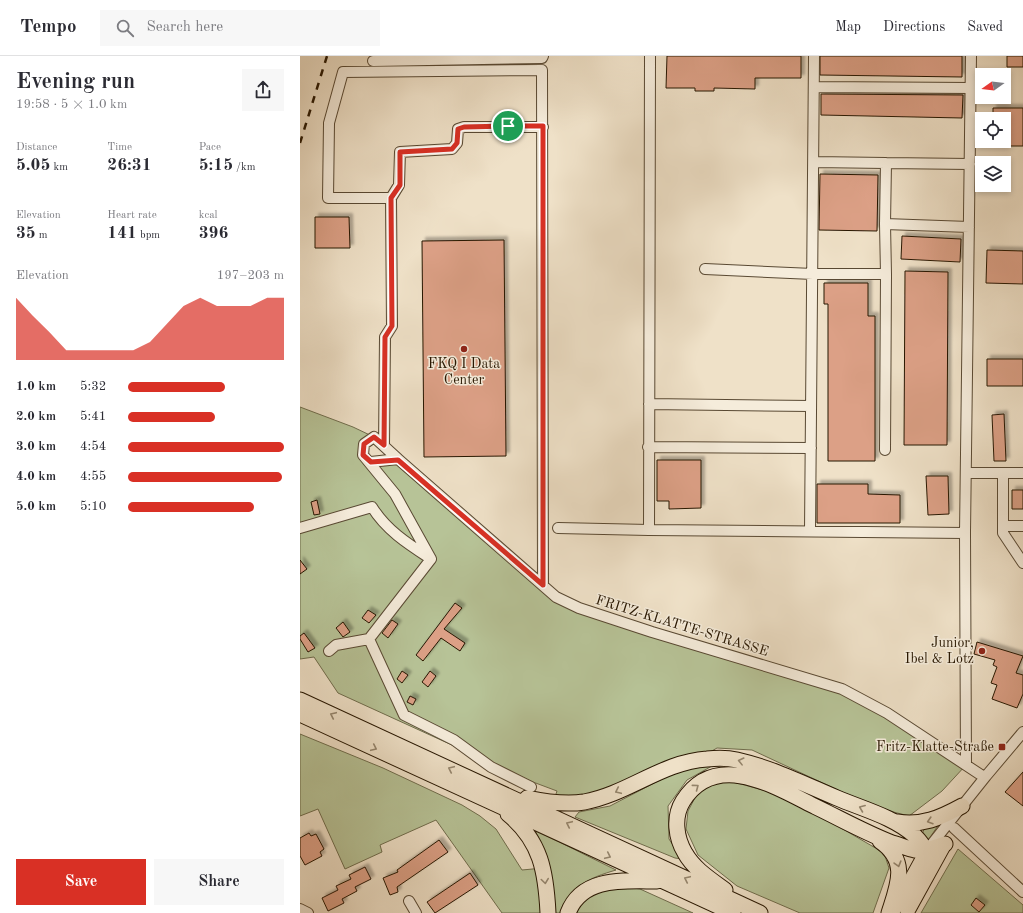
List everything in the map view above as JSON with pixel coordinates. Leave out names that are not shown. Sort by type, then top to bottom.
[{"type":"highway","points":[[300,700],[664,882],[733,913]]},
{"type":"highway","points":[[300,714],[498,798],[754,910]]},
{"type":"highway","points":[[498,798],[553,803],[577,803],[598,798],[682,763],[696,760],[736,760],[764,768],[895,822],[916,837],[927,850],[930,868]]},
{"type":"highway","points":[[754,910],[691,863],[681,846],[677,824],[682,804],[692,790],[699,784],[715,777],[742,775],[776,786],[873,835],[910,850],[927,850],[945,844]]},
{"type":"highway","points":[[498,798],[533,844],[546,880],[548,913]]},
{"type":"highway","points":[[895,822],[908,824],[924,822],[939,818],[962,806]]},
{"type":"highway","points":[[873,835],[890,849],[899,865],[897,889],[889,913]]},
{"type":"highway","points":[[568,913],[575,901],[591,887],[609,881],[664,882]]},
{"type":"main road","points":[[907,913],[930,868],[945,844]]},
{"type":"main road","points":[[893,913],[927,850]]},
{"type":"street","points":[[373,61],[542,58],[543,56]]},
{"type":"street","points":[[649,530],[650,56]]},
{"type":"street","points":[[810,531],[814,56]]},
{"type":"street","points":[[966,765],[965,534],[972,56]]},
{"type":"street","points":[[391,198],[328,198],[329,123],[343,72],[542,70],[543,585]]},
{"type":"street","points":[[814,87],[971,88]]},
{"type":"street","points":[[384,445],[385,337],[392,326],[391,198],[400,185],[400,152],[452,149],[457,143],[458,129],[464,127],[543,126]]},
{"type":"street","points":[[814,162],[970,164]]},
{"type":"street","points":[[885,450],[886,163]]},
{"type":"street","points":[[885,224],[969,227]]},
{"type":"street","points":[[705,269],[813,274],[886,274]]},
{"type":"street","points":[[649,404],[811,406]]},
{"type":"street","points":[[384,445],[374,437],[364,444],[363,455],[371,462],[395,494],[431,559]]},
{"type":"street","name":"FRITZ-KLATTE-STRASSE","points":[[384,445],[398,460],[556,597],[579,608],[652,632],[842,689],[887,713],[984,777]]},
{"type":"street","points":[[648,447],[811,448]]},
{"type":"street","points":[[371,462],[398,460]]},
{"type":"street","points":[[966,473],[1023,473]]},
{"type":"street","points":[[1003,473],[1003,533],[1023,563]]},
{"type":"street","points":[[300,528],[372,507],[379,520],[405,542],[431,559]]},
{"type":"street","points":[[1003,526],[1023,526]]},
{"type":"street","points":[[558,528],[965,534]]},
{"type":"street","points":[[329,651],[336,646],[369,639],[431,559]]},
{"type":"street","points":[[369,639],[404,715],[454,740],[491,767],[531,787]]},
{"type":"street","points":[[927,850],[984,777],[1023,732]]},
{"type":"street","points":[[945,844],[954,828],[962,806]]},
{"type":"street","points":[[954,828],[1023,892]]},
{"type":"street","points":[[409,901],[416,913]]},
{"type":"street","points":[[300,909],[308,913]]},
{"type":"green space","points":[[300,407],[353,427],[374,437],[364,444],[371,462],[398,459],[556,597],[842,689],[966,765],[942,791],[909,816],[874,807],[752,750],[717,748],[696,760],[634,783],[553,803],[557,791],[533,782],[338,693],[314,657],[300,659]]},
{"type":"green space","points":[[300,734],[383,768],[462,805],[480,816],[496,829],[522,870],[543,868],[548,913],[502,913],[436,820],[380,845],[382,852],[345,869],[318,809],[300,816]]},
{"type":"green space","points":[[712,766],[687,780],[668,806],[669,839],[682,859],[675,858],[575,817],[579,812],[610,806],[683,768]]},
{"type":"green space","points":[[730,781],[788,797],[884,853],[889,868],[873,913],[800,913],[737,886],[698,855],[686,829],[688,811],[697,794],[715,783]]},
{"type":"green space","points":[[941,821],[927,842],[922,835],[925,826]]},
{"type":"green space","points":[[535,830],[616,870],[597,876],[582,884],[569,896],[560,913],[553,913],[547,858]]},
{"type":"green space","points":[[958,849],[1023,905],[1023,913],[921,913]]},
{"type":"green space","points":[[618,886],[640,889],[693,913],[577,913],[579,907],[587,898],[599,892]]},
{"type":"building","points":[[667,56],[801,56],[801,78],[755,78],[755,89],[714,88],[714,91],[695,91],[695,88],[666,88]]},
{"type":"building","points":[[820,56],[962,56],[962,77],[820,75]]},
{"type":"building","points":[[1007,56],[1023,56],[1023,67],[1007,67]]},
{"type":"building","points":[[821,94],[963,95],[962,118],[821,115]]},
{"type":"building","points":[[993,108],[1023,108],[1023,146],[1011,146],[1011,112],[993,112]]},
{"type":"building","points":[[820,174],[878,175],[877,231],[819,230]]},
{"type":"building","points":[[315,217],[349,217],[350,248],[315,248]]},
{"type":"building","points":[[902,236],[961,239],[960,262],[901,259]]},
{"type":"building","name":"FKQ I Data Center","points":[[504,240],[506,456],[424,457],[422,241]]},
{"type":"building","points":[[987,250],[1023,251],[1023,284],[986,283]]},
{"type":"building","points":[[905,271],[948,272],[947,445],[904,445]]},
{"type":"building","points":[[824,283],[868,283],[868,316],[875,316],[875,461],[828,461],[828,304],[824,304]]},
{"type":"building","points":[[987,359],[1023,359],[1023,386],[987,386]]},
{"type":"building","points":[[1004,414],[1006,461],[994,461],[992,415]]},
{"type":"building","points":[[657,460],[701,460],[701,508],[669,509],[669,501],[657,501]]},
{"type":"building","points":[[926,476],[948,476],[949,514],[928,515]]},
{"type":"building","points":[[817,484],[868,484],[868,494],[900,495],[900,523],[817,523]]},
{"type":"building","points":[[1012,490],[1023,490],[1023,509],[1012,509]]},
{"type":"building","points":[[317,500],[320,514],[314,515],[311,502]]},
{"type":"building","points":[[300,560],[307,569],[300,574]]},
{"type":"building","points":[[455,603],[462,608],[444,629],[465,643],[460,651],[441,638],[423,661],[416,655]]},
{"type":"building","points":[[368,610],[376,615],[369,623],[362,618]]},
{"type":"building","points":[[392,620],[398,624],[388,638],[382,633]]},
{"type":"building","points":[[343,622],[350,632],[343,637],[336,628]]},
{"type":"building","points":[[304,633],[315,648],[308,652],[300,639],[300,636]]},
{"type":"building","points":[[977,642],[1023,656],[1016,673],[1023,675],[1023,694],[1017,708],[992,699],[997,685],[991,683],[997,667],[993,665],[995,660],[974,654]]},
{"type":"building","points":[[402,671],[408,675],[402,683],[397,679]]},
{"type":"building","points":[[430,671],[436,676],[428,687],[422,682]]},
{"type":"building","points":[[410,696],[416,699],[413,705],[407,702]]},
{"type":"building","points":[[1023,772],[1023,806],[1005,792]]},
{"type":"building","points":[[309,833],[311,836],[316,834],[324,849],[320,852],[322,856],[305,865],[300,856],[300,838]]},
{"type":"building","points":[[439,840],[448,852],[397,887],[398,892],[390,895],[383,878],[398,872],[397,870]]},
{"type":"building","points":[[365,867],[371,879],[355,887],[357,891],[342,899],[344,903],[328,911],[322,898],[338,890],[336,886],[351,879],[349,875]]},
{"type":"building","points":[[470,873],[478,885],[435,913],[427,902]]},
{"type":"building","points":[[976,898],[985,905],[979,912],[971,905]]},
{"type":"railway","points":[[300,143],[327,56]]},
{"type":"place","name":"FKQ I Data Center","points":[[464,349]]},
{"type":"place","name":"Junior, Ibel & Lotz","points":[[982,651]]},
{"type":"place","name":"Fritz-Klatte-Straße","points":[[1002,747]]},
{"type":"route","points":[[508,126],[543,126],[543,585],[398,460],[371,462],[363,455],[364,444],[374,437],[384,445],[385,337],[392,326],[391,198],[400,185],[400,152],[442,151],[452,149],[457,143],[458,129],[464,127],[508,126]]}]
